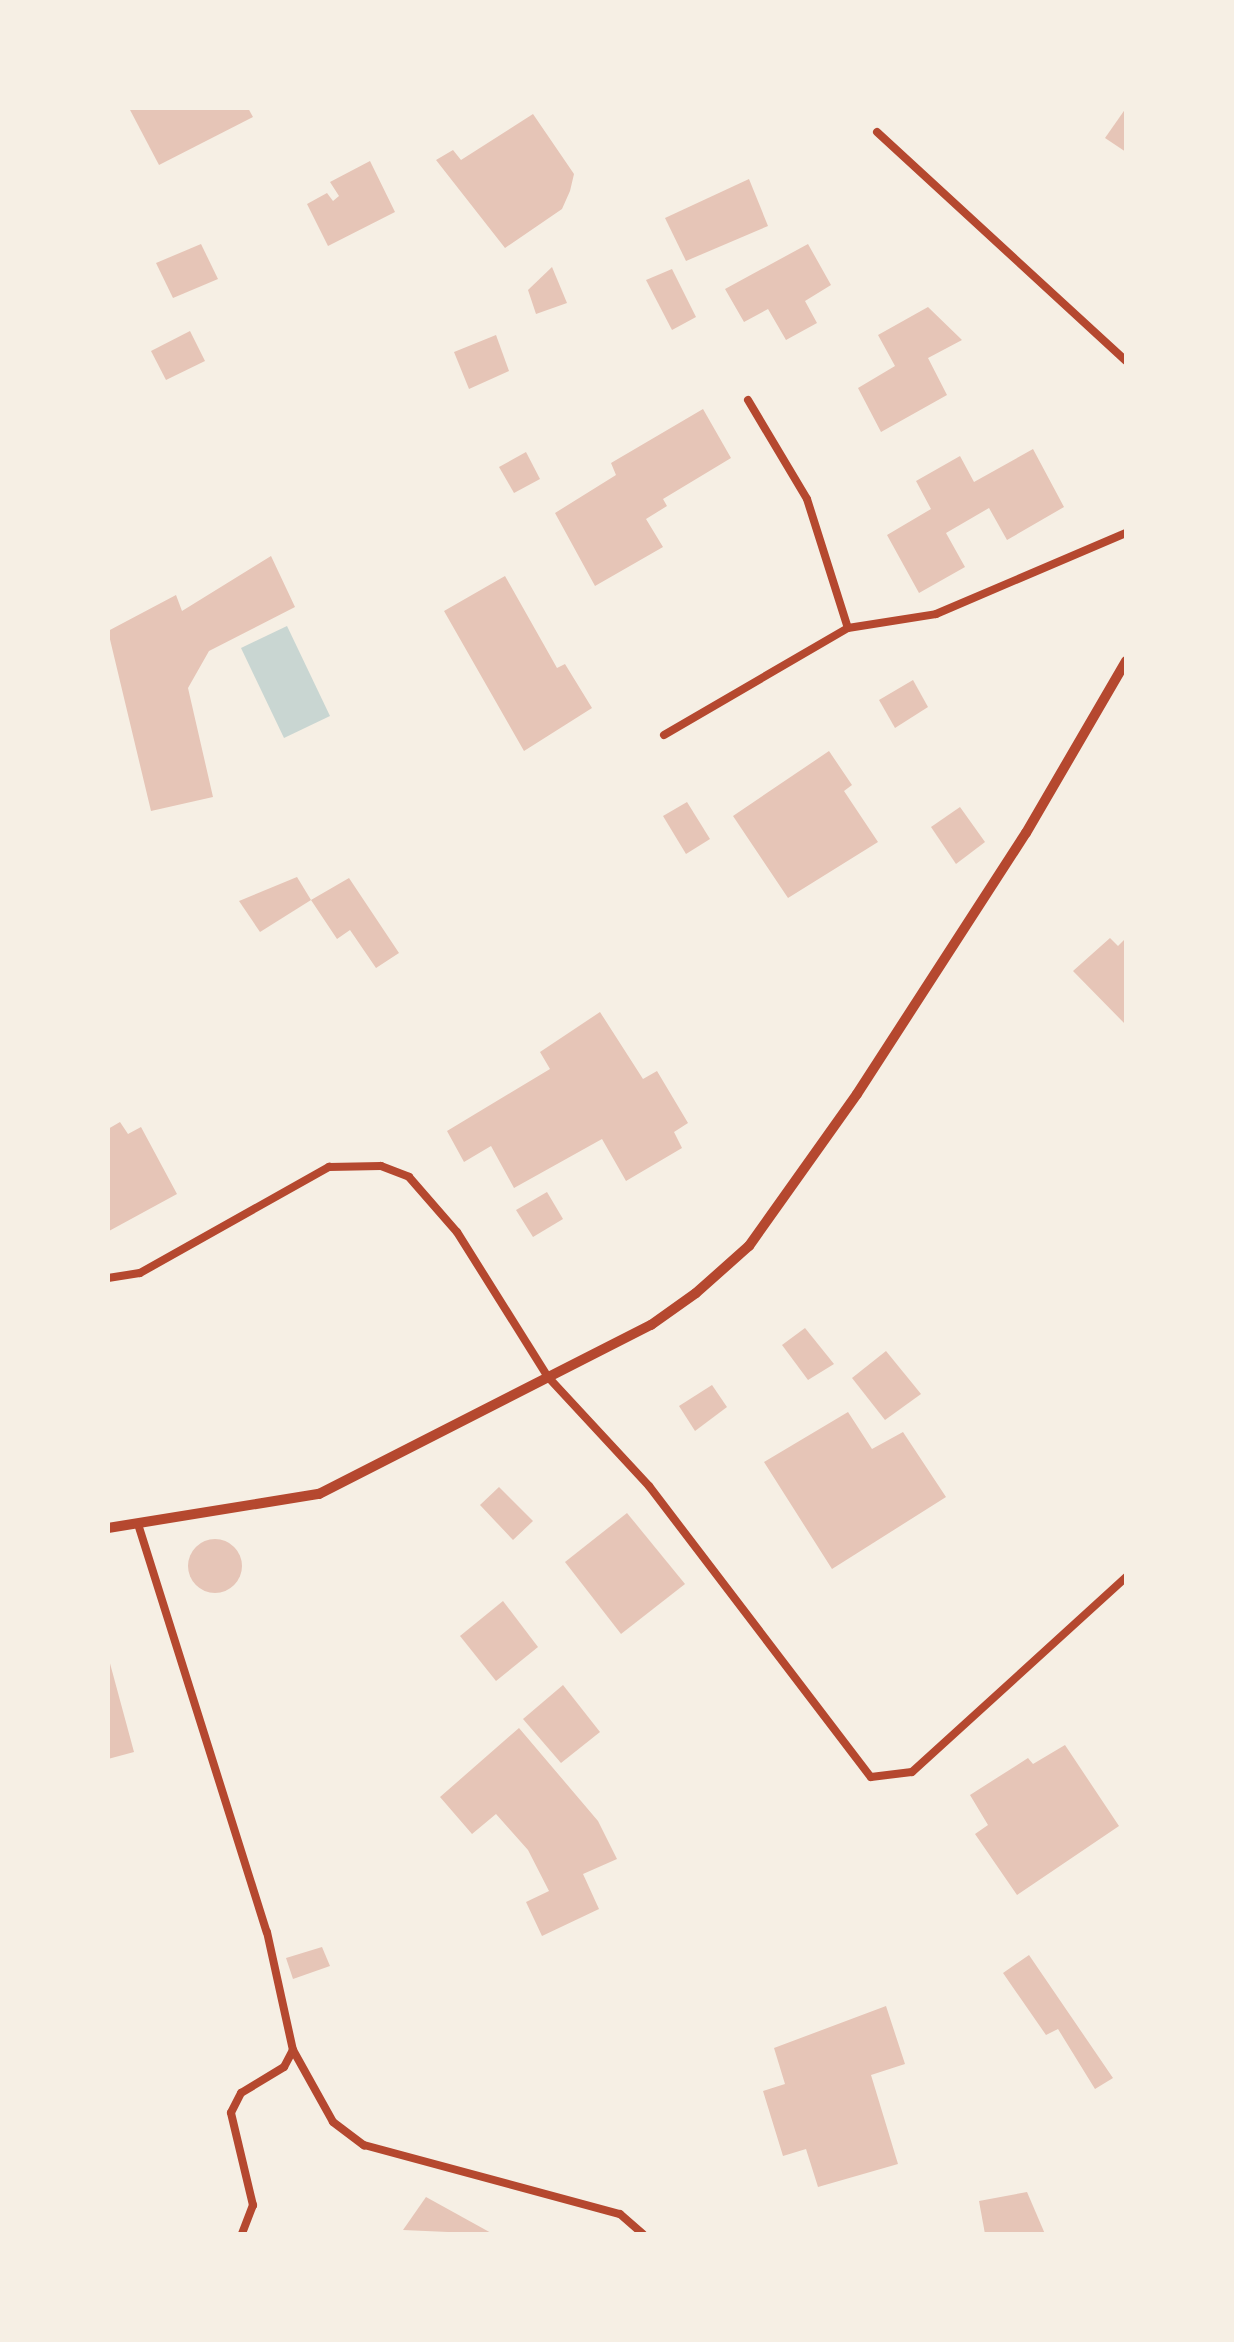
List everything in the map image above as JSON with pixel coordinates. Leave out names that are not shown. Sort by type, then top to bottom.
[{"type":"street","points":[[108,1528],[319,1494],[651,1325],[748,1246],[857,1094],[1026,833],[1126,661]]},
{"type":"lane","points":[[877,132],[1126,361]]},
{"type":"lane","points":[[748,400],[807,498],[848,628]]},
{"type":"lane","points":[[664,734],[848,628],[936,614],[1126,533]]},
{"type":"lane","points":[[108,1278],[140,1273],[328,1167],[381,1166],[429,1194],[548,1377],[650,1486],[871,1777],[912,1772],[1126,1577]]},
{"type":"lane","points":[[138,1524],[266,1932],[293,2050],[333,2122],[364,2145],[620,2214],[643,2234]]},
{"type":"lane","points":[[242,2234],[253,2205],[231,2113],[241,2093],[284,2066],[293,2050]]},
{"type":"shaded area","points":[[287,626],[330,716],[284,738],[241,648]]},
{"type":"building","points":[[129,108],[248,108],[253,117],[159,165]]},
{"type":"building","points":[[1126,108],[1126,152],[1105,138]]},
{"type":"building","points":[[533,114],[574,174],[562,209],[505,248],[436,160],[453,150],[461,160]]},
{"type":"building","points":[[370,161],[395,212],[328,246],[307,204],[327,193],[333,201],[339,196],[330,182]]},
{"type":"building","points":[[749,179],[768,226],[686,261],[665,218]]},
{"type":"building","points":[[201,244],[218,279],[173,298],[156,263]]},
{"type":"building","points":[[808,244],[831,285],[805,301],[817,323],[786,340],[768,309],[744,322],[725,289]]},
{"type":"building","points":[[552,267],[567,303],[536,314],[528,290]]},
{"type":"building","points":[[672,269],[696,317],[672,330],[646,280]]},
{"type":"building","points":[[928,307],[962,340],[928,358],[947,395],[881,432],[858,388],[895,366],[878,335]]},
{"type":"building","points":[[190,331],[205,361],[166,380],[151,351]]},
{"type":"building","points":[[496,335],[509,371],[469,389],[454,352]]},
{"type":"building","points":[[703,409],[731,458],[663,499],[667,506],[646,519],[663,547],[595,586],[555,513],[616,475],[611,463]]},
{"type":"building","points":[[1033,449],[1064,507],[1007,540],[989,508],[946,533],[965,567],[919,593],[887,535],[931,509],[916,481],[960,456],[974,482]]},
{"type":"building","points":[[526,452],[540,479],[514,493],[499,467]]},
{"type":"building","points":[[271,556],[295,607],[209,651],[188,688],[213,797],[151,811],[108,631],[176,595],[182,611]]},
{"type":"building","points":[[505,576],[557,668],[565,664],[592,708],[524,751],[444,611]]},
{"type":"building","points":[[913,680],[928,707],[895,728],[879,700]]},
{"type":"building","points":[[829,751],[852,785],[844,791],[878,842],[788,898],[733,816]]},
{"type":"building","points":[[687,802],[710,839],[686,854],[663,816]]},
{"type":"building","points":[[960,807],[985,842],[956,864],[931,827]]},
{"type":"building","points":[[297,877],[311,900],[260,932],[239,901]]},
{"type":"building","points":[[349,878],[399,953],[376,968],[350,930],[337,939],[311,900]]},
{"type":"building","points":[[1110,938],[1118,946],[1126,938],[1126,1025],[1073,971]]},
{"type":"building","points":[[600,1012],[643,1079],[657,1071],[688,1123],[674,1132],[682,1148],[626,1181],[602,1139],[514,1188],[491,1146],[464,1162],[447,1131],[550,1069],[540,1052]]},
{"type":"building","points":[[120,1122],[128,1134],[141,1127],[177,1194],[109,1231],[108,1129]]},
{"type":"building","points":[[547,1192],[563,1219],[533,1237],[516,1210]]},
{"type":"building","points":[[805,1328],[834,1364],[808,1380],[782,1345]]},
{"type":"building","points":[[886,1351],[921,1394],[885,1420],[852,1378]]},
{"type":"building","points":[[712,1385],[727,1407],[695,1431],[679,1406]]},
{"type":"building","points":[[848,1412],[872,1449],[903,1432],[946,1497],[832,1569],[764,1462]]},
{"type":"building","points":[[499,1487],[533,1521],[513,1540],[480,1505]]},
{"type":"building","points":[[627,1513],[685,1584],[621,1634],[565,1562]]},
{"type":"building","points":[[215,1539],[234,1547],[242,1566],[234,1585],[215,1593],[196,1585],[188,1566],[196,1547]]},
{"type":"building","points":[[503,1601],[538,1647],[496,1681],[460,1636]]},
{"type":"building","points":[[108,1656],[134,1752],[108,1759]]},
{"type":"building","points":[[563,1685],[600,1732],[561,1763],[523,1719]]},
{"type":"building","points":[[519,1728],[598,1821],[617,1859],[583,1874],[599,1909],[542,1936],[526,1902],[549,1891],[528,1850],[496,1814],[472,1834],[440,1797]]},
{"type":"building","points":[[1065,1745],[1119,1826],[1017,1895],[975,1834],[988,1825],[970,1795],[1028,1758],[1033,1764]]},
{"type":"building","points":[[322,1947],[330,1966],[293,1979],[286,1958]]},
{"type":"building","points":[[1029,1955],[1113,2078],[1095,2089],[1058,2029],[1046,2035],[1003,1973]]},
{"type":"building","points":[[886,2006],[905,2064],[871,2075],[898,2164],[818,2187],[806,2149],[783,2156],[763,2091],[785,2084],[774,2048]]},
{"type":"building","points":[[1027,2192],[1045,2234],[985,2234],[979,2201]]},
{"type":"building","points":[[426,2197],[493,2234],[403,2230]]}]
